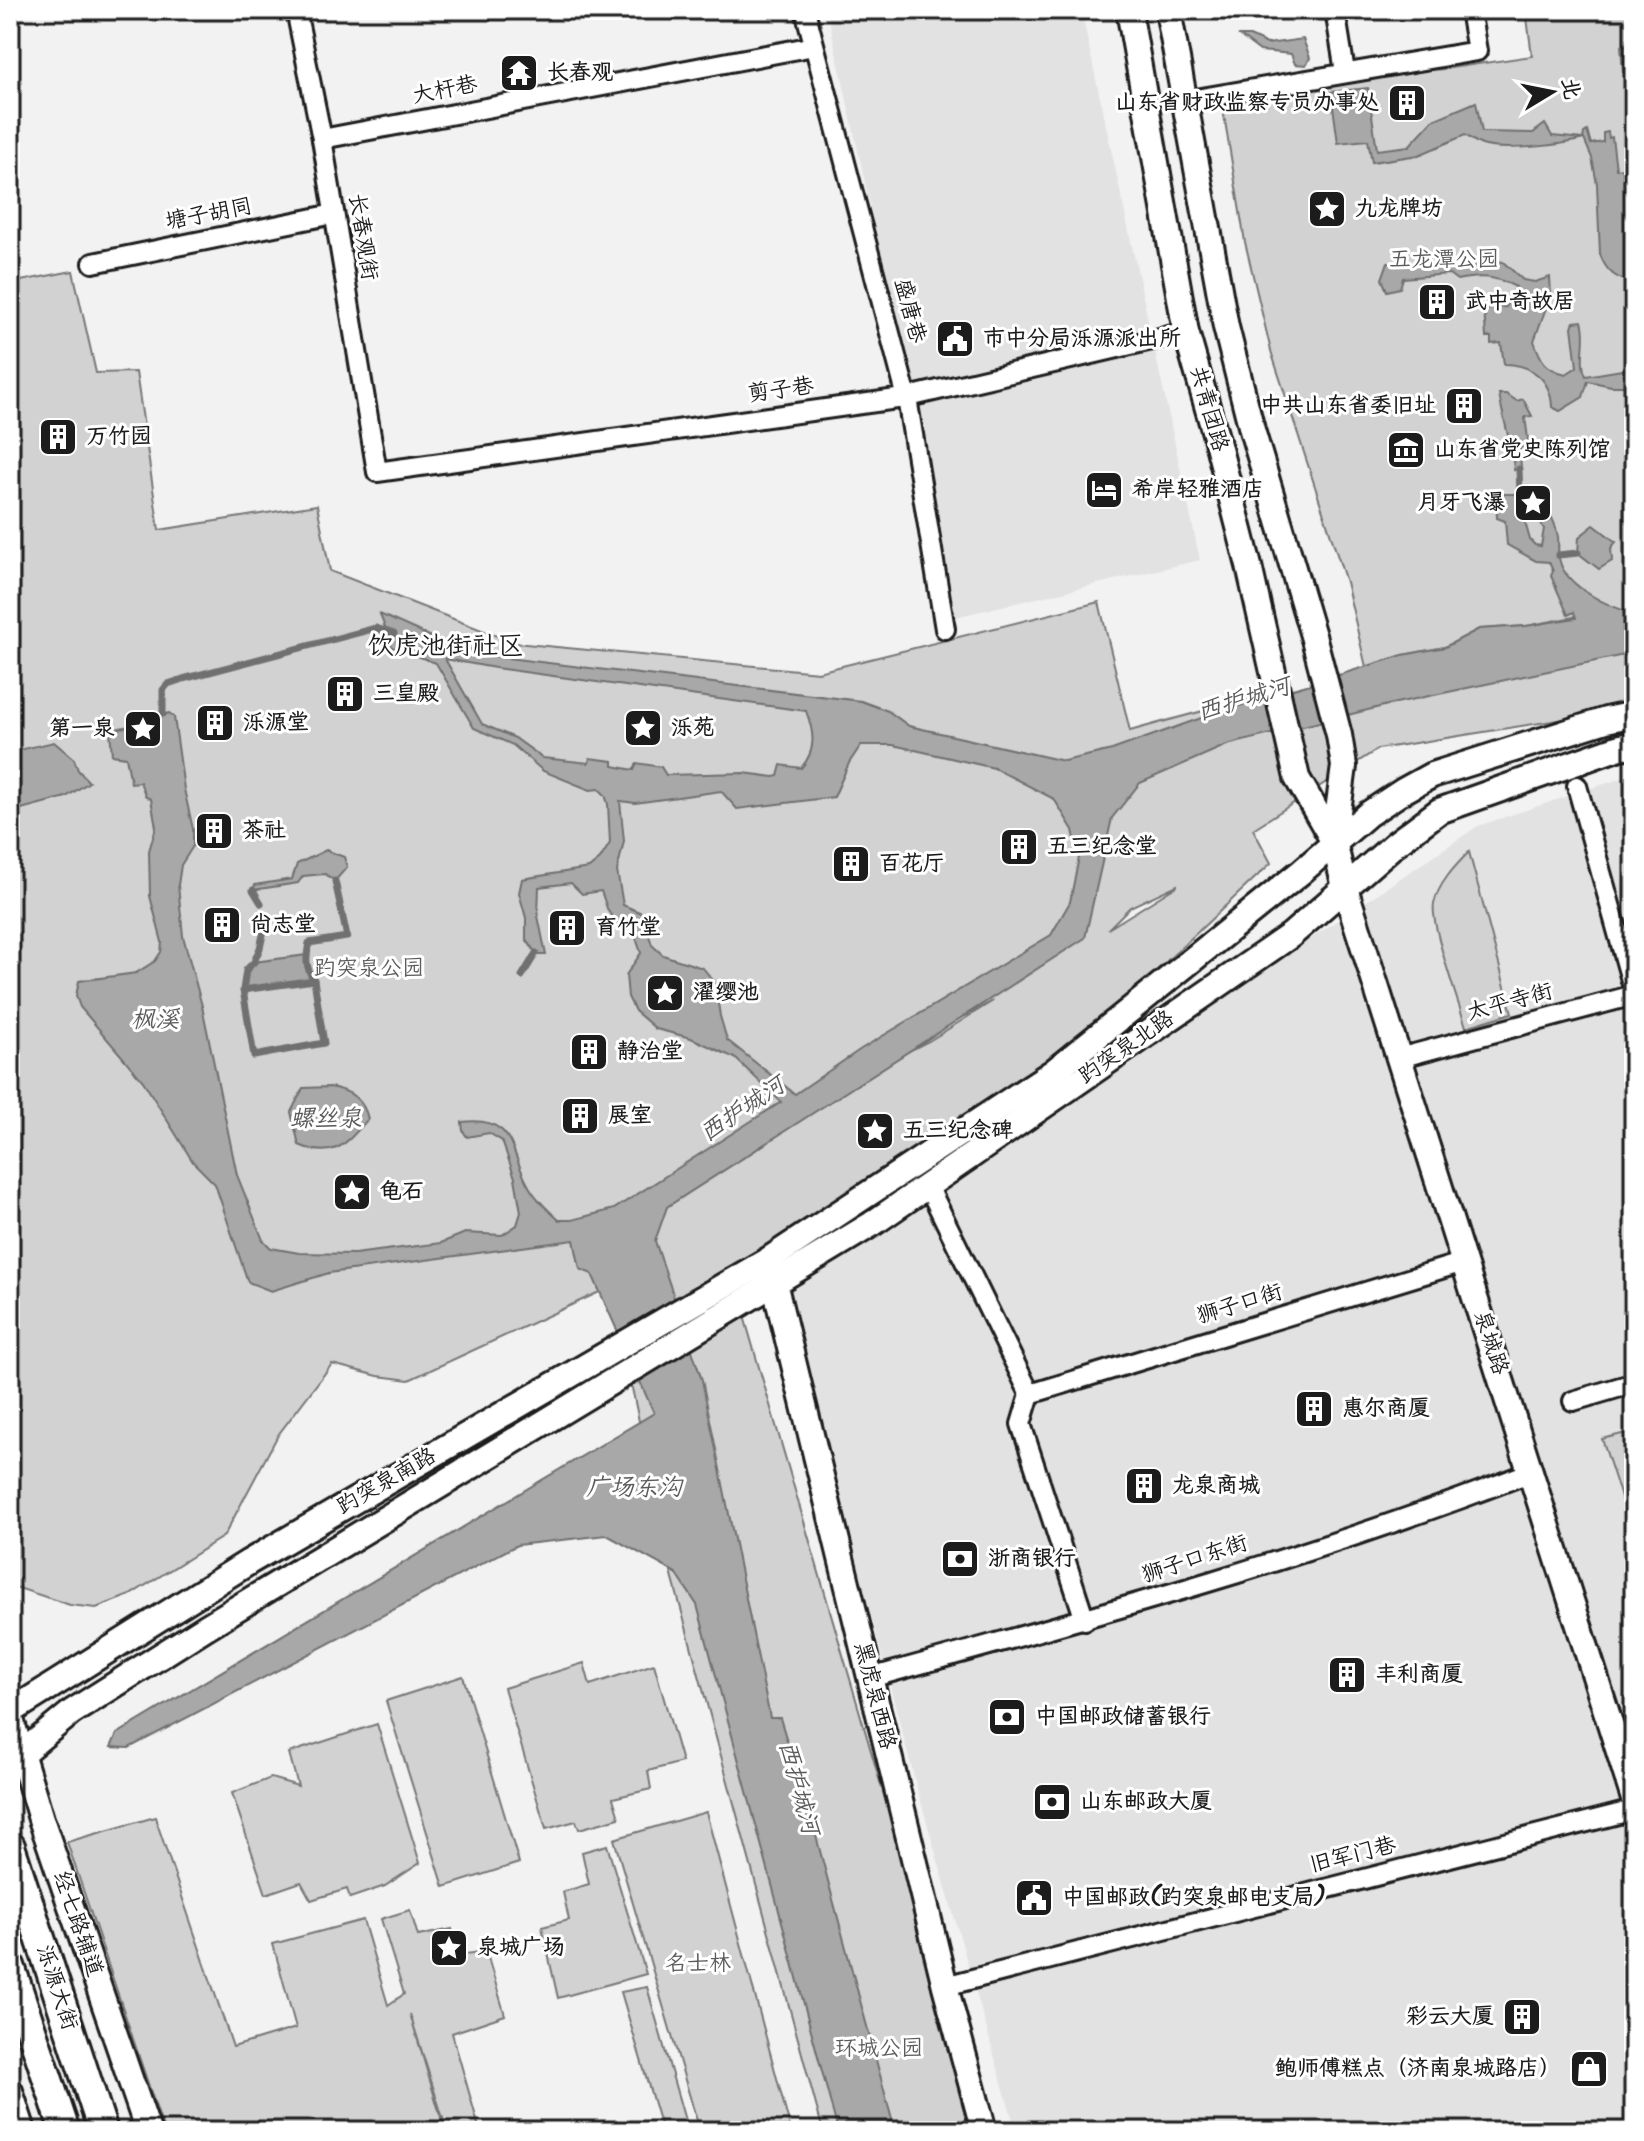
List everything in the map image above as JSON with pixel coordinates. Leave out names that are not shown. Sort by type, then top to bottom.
[{"type":"main road","name":"共青团路","points":[[1129,10],[1186,332],[1235,510],[1297,778],[1334,842],[1345,888]]},
{"type":"main road","name":"共青团路","points":[[1168,10],[1226,327],[1339,735],[1344,766],[1334,842]]},
{"type":"main road","name":"趵突泉北路","points":[[771,1272],[1053,1072],[1368,814],[1432,775],[1634,714]]},
{"type":"main road","name":"趵突泉北路","points":[[771,1272],[872,1224],[928,1186],[1291,935],[1395,844],[1439,811],[1634,744]]},
{"type":"main road","name":"泉城路","points":[[1345,888],[1634,1799]]},
{"type":"main road","name":"趵突泉南路","points":[[10,1714],[249,1562],[620,1361],[771,1272]]},
{"type":"main road","name":"黑虎泉西路","points":[[771,1272],[945,1986],[984,2131]]},
{"type":"main road","name":"趵突泉南路","points":[[16,1758],[85,1703],[620,1361]]},
{"type":"main road","name":"经七路辅道","points":[[10,1714],[16,1758],[41,1819],[148,2131]]},
{"type":"main road","name":"泺源大街","points":[[10,1846],[103,2131]]},
{"type":"main road","name":"泺源大街","points":[[10,1966],[65,2131]]},
{"type":"main road","points":[[10,2091],[23,2131]]},
{"type":"street","name":"长春观街","points":[[296,10],[322,139],[377,472]]},
{"type":"street","name":"盛唐巷","points":[[805,10],[907,398],[945,629]]},
{"type":"street","points":[[1335,10],[1345,72]]},
{"type":"street","points":[[1184,101],[1477,51],[1470,10]]},
{"type":"street","name":"大杆巷","points":[[322,139],[814,46]]},
{"type":"street","name":"塘子胡同","points":[[93,263],[334,214]]},
{"type":"street","name":"剪子巷","points":[[377,472],[907,398],[1186,332]]},
{"type":"street","points":[[1577,786],[1634,993]]},
{"type":"street","name":"太平寺街","points":[[1399,1058],[1634,993]]},
{"type":"street","points":[[928,1186],[1030,1394],[1021,1424],[1085,1620]]},
{"type":"street","name":"狮子口街","points":[[1030,1394],[1464,1262]]},
{"type":"street","points":[[1573,1401],[1634,1383]]},
{"type":"street","name":"狮子口东街","points":[[870,1678],[1085,1620],[1332,1542],[1531,1472]]},
{"type":"street","name":"旧军门巷","points":[[945,1986],[1634,1810]]},
{"type":"shaded area","points":[[827,10],[1081,10],[1200,560],[951,618],[909,382]]},
{"type":"shaded area","points":[[1634,774],[1634,2131],[1016,2131],[917,1788],[785,1292],[1478,826]]},
{"type":"green space","name":"五龙潭公园","points":[[1526,10],[1634,10],[1634,613],[1616,609],[1526,626],[1479,629],[1445,647],[1403,655],[1366,667],[1346,582],[1271,351],[1245,242],[1221,97],[1326,78],[1444,69],[1532,56]]},
{"type":"green space","name":"趵突泉公园","points":[[73,271],[96,373],[136,372],[159,530],[317,505],[330,571],[515,643],[818,672],[1099,602],[1130,731],[1380,669],[1507,645],[1634,626],[1634,708],[1378,749],[1253,829],[1271,863],[928,1186],[737,1292],[982,2131],[823,2131],[671,1572],[625,1355],[606,1289],[409,1380],[332,1364],[278,1435],[224,1536],[130,1595],[96,1608],[70,1605],[15,1587],[10,1581],[10,283]],"holes":[[[1177,886],[1108,929],[1130,907]],[[993,1001],[929,1041],[798,1107],[799,1102]]]},
{"type":"green space","points":[[1469,852],[1512,1013],[1466,1027],[1441,945],[1434,904],[1443,882]]},
{"type":"green space","points":[[1634,1431],[1634,1537],[1602,1439]]},
{"type":"green space","points":[[584,1663],[590,1685],[654,1664],[682,1762],[648,1771],[651,1789],[613,1798],[619,1818],[579,1829],[576,1821],[546,1829],[504,1688]]},
{"type":"green space","points":[[463,1676],[519,1863],[444,1887],[386,1701]]},
{"type":"green space","points":[[377,1724],[420,1863],[385,1886],[350,1898],[347,1889],[311,1900],[301,1882],[266,1894],[232,1793],[271,1778],[298,1786],[289,1753]]},
{"type":"green space","name":"名士林","points":[[706,1812],[791,2131],[700,2131],[614,1839]]},
{"type":"green space","points":[[155,1817],[233,2047],[296,2028],[273,1944],[363,1920],[388,2005],[404,1994],[381,1919],[410,1910],[418,1936],[452,1929],[459,1955],[486,1951],[505,2015],[452,2033],[480,2131],[447,2131],[410,2014],[445,2131],[164,2131],[67,1842]]},
{"type":"green space","points":[[607,1845],[646,1974],[558,1998],[542,1927],[569,1920],[563,1892],[589,1884],[582,1852]]},
{"type":"green space","points":[[647,1987],[688,2131],[662,2131],[621,1992]]},
{"type":"water","points":[[1240,36],[1250,36],[1267,44],[1303,39],[1310,58],[1306,65],[1295,64],[1291,54],[1260,51]]},
{"type":"water","points":[[1634,45],[1634,71],[1623,72],[1621,46]]},
{"type":"water","points":[[1368,88],[1377,150],[1409,146],[1433,120],[1476,102],[1482,132],[1533,133],[1545,124],[1552,136],[1583,139],[1587,131],[1591,144],[1603,142],[1603,133],[1608,132],[1609,138],[1612,137],[1616,169],[1634,167],[1634,283],[1612,274],[1600,254],[1597,184],[1592,158],[1584,139],[1503,148],[1482,145],[1465,135],[1419,155],[1372,162],[1368,140],[1338,143],[1331,92]]},
{"type":"water","points":[[1479,258],[1503,262],[1523,280],[1535,282],[1550,277],[1551,294],[1534,341],[1548,367],[1566,374],[1577,367],[1572,327],[1574,322],[1582,321],[1586,376],[1634,368],[1634,386],[1611,386],[1588,381],[1583,397],[1560,411],[1552,407],[1548,388],[1538,375],[1523,367],[1504,364],[1501,343],[1491,344],[1491,337],[1486,337],[1484,309],[1506,307],[1516,287],[1487,278],[1457,280],[1449,274],[1403,278],[1400,288],[1387,291],[1382,279],[1388,262],[1459,267]]},
{"type":"water","points":[[1499,394],[1506,394],[1517,401],[1523,399],[1532,416],[1525,417],[1529,446],[1520,448],[1521,469],[1514,470]]},
{"type":"water","points":[[1496,494],[1534,494],[1552,518],[1557,530],[1560,562],[1571,580],[1602,601],[1634,613],[1634,653],[1396,703],[1227,745],[1140,783],[1112,818],[1085,938],[667,1207],[655,1241],[702,1380],[770,1718],[780,1718],[816,1836],[895,2131],[838,2131],[697,1605],[676,1573],[607,1535],[517,1545],[129,1748],[111,1747],[117,1734],[654,1413],[592,1274],[580,1269],[574,1240],[329,1273],[271,1291],[248,1282],[215,1184],[193,1162],[143,1081],[80,1007],[76,996],[79,981],[136,973],[155,961],[161,952],[162,942],[150,896],[149,851],[156,827],[151,799],[146,797],[140,782],[131,783],[126,757],[112,755],[110,730],[144,723],[169,713],[174,717],[193,829],[193,846],[181,865],[178,885],[183,936],[202,1006],[237,1175],[263,1240],[271,1248],[299,1253],[354,1254],[441,1243],[465,1233],[502,1235],[517,1225],[521,1212],[515,1178],[502,1141],[489,1133],[467,1137],[462,1122],[480,1121],[503,1131],[536,1197],[559,1220],[572,1220],[614,1209],[781,1102],[735,1058],[691,1038],[656,1029],[635,1011],[628,997],[626,975],[641,953],[632,926],[616,922],[608,911],[601,891],[582,894],[571,883],[539,887],[538,916],[546,955],[537,955],[526,939],[526,918],[519,893],[522,879],[589,868],[600,859],[610,843],[605,795],[599,789],[590,790],[543,771],[513,745],[474,728],[436,663],[392,647],[380,614],[445,643],[499,657],[861,701],[888,711],[909,726],[1064,761],[1112,750],[1204,717],[1403,655],[1445,647],[1479,629],[1576,618],[1574,612],[1568,615],[1551,576],[1553,571],[1549,562],[1536,561],[1507,545],[1505,521],[1497,518]],"holes":[[[1538,519],[1544,529],[1541,546],[1530,540],[1525,522]],[[445,659],[806,711],[811,726],[812,748],[801,768],[781,765],[778,776],[774,777],[744,773],[666,775],[661,767],[637,763],[634,770],[613,766],[613,761],[590,758],[589,763],[543,758],[515,738],[482,724]],[[861,745],[893,745],[994,768],[1054,799],[1073,830],[1079,857],[1070,902],[1051,935],[861,1049],[795,1094],[727,1040],[715,983],[703,968],[663,955],[652,945],[642,913],[623,905],[617,871],[624,841],[620,801],[635,803],[721,791],[737,809],[834,797]]]},
{"type":"water","points":[[1594,525],[1616,542],[1611,548],[1612,561],[1599,569],[1578,553],[1579,537]]},
{"type":"water","points":[[54,742],[74,759],[78,770],[89,782],[66,797],[10,812],[10,752]]},
{"type":"water","points":[[326,850],[344,857],[347,867],[335,881],[325,874],[303,876],[298,883],[253,890],[255,885],[292,879],[297,864]]},
{"type":"water","points":[[307,955],[307,969],[314,980],[243,990],[246,970],[254,962]]},
{"type":"water","name":"螺丝泉","points":[[330,1087],[355,1097],[368,1119],[338,1147],[321,1151],[299,1145],[291,1112],[303,1088]]},
{"type":"waterway","points":[[1519,469],[1520,494]]},
{"type":"waterway","points":[[1558,555],[1578,553]]},
{"type":"waterway","points":[[163,714],[163,690],[168,684],[376,628],[394,634]]},
{"type":"waterway","points":[[314,980],[307,962],[309,943],[347,937],[335,881]]},
{"type":"waterway","points":[[253,890],[261,903]]},
{"type":"waterway","points":[[243,990],[246,970],[254,962],[260,948],[267,917]]},
{"type":"waterway","points":[[522,976],[536,953]]},
{"type":"waterway","points":[[314,980],[324,1043],[254,1056],[243,990],[314,980]]},
{"type":"place","name":"长春观","points":[[519,73]]},
{"type":"place","name":"山东省财政监察专员办事处","points":[[1407,103]]},
{"type":"place","name":"九龙牌坊","points":[[1327,209]]},
{"type":"place","name":"武中奇故居","points":[[1437,302]]},
{"type":"place","name":"市中分局泺源派出所","points":[[955,339]]},
{"type":"place","name":"中共山东省委旧址","points":[[1464,406]]},
{"type":"place","name":"万竹园","points":[[58,437]]},
{"type":"place","name":"山东省党史陈列馆","points":[[1406,450]]},
{"type":"place","name":"希岸轻雅酒店","points":[[1104,490]]},
{"type":"place","name":"月牙飞瀑","points":[[1533,503]]},
{"type":"place","name":"三皇殿","points":[[345,694]]},
{"type":"place","name":"泺源堂","points":[[215,723]]},
{"type":"place","name":"泺苑","points":[[643,728]]},
{"type":"place","name":"第一泉","points":[[143,729]]},
{"type":"place","name":"茶社","points":[[214,831]]},
{"type":"place","name":"五三纪念堂","points":[[1019,847]]},
{"type":"place","name":"百花厅","points":[[851,864]]},
{"type":"place","name":"尚志堂","points":[[222,925]]},
{"type":"place","name":"育竹堂","points":[[567,928]]},
{"type":"place","name":"濯缨池","points":[[665,993]]},
{"type":"place","name":"静治堂","points":[[589,1052]]},
{"type":"place","name":"展室","points":[[580,1116]]},
{"type":"place","name":"五三纪念碑","points":[[875,1131]]},
{"type":"place","name":"龟石","points":[[352,1192]]},
{"type":"place","name":"惠尔商厦","points":[[1314,1409]]},
{"type":"place","name":"龙泉商城","points":[[1144,1486]]},
{"type":"place","name":"浙商银行","points":[[960,1559]]},
{"type":"place","name":"丰利商厦","points":[[1347,1675]]},
{"type":"place","name":"中国邮政储蓄银行","points":[[1007,1717]]},
{"type":"place","name":"山东邮政大厦","points":[[1052,1802]]},
{"type":"place","name":"中国邮政(趵突泉邮电支局)","points":[[1034,1898]]},
{"type":"place","name":"泉城广场","points":[[449,1948]]},
{"type":"place","name":"彩云大厦","points":[[1522,2017]]},
{"type":"place","name":"鲍师傅糕点（济南泉城路店）","points":[[1589,2069]]},
{"type":"district","name":"饮虎池街社区","points":[[446,647]]},
{"type":"water label","name":"西护城河","points":[[1244,700]]},
{"type":"water label","name":"枫溪","points":[[155,1020]]},
{"type":"water label","name":"西护城河","points":[[743,1110]]},
{"type":"water label","name":"广场东沟","points":[[634,1488]]},
{"type":"water label","name":"西护城河","points":[[798,1788]]},
{"type":"park label","name":"环城公园","points":[[879,2049]]}]
